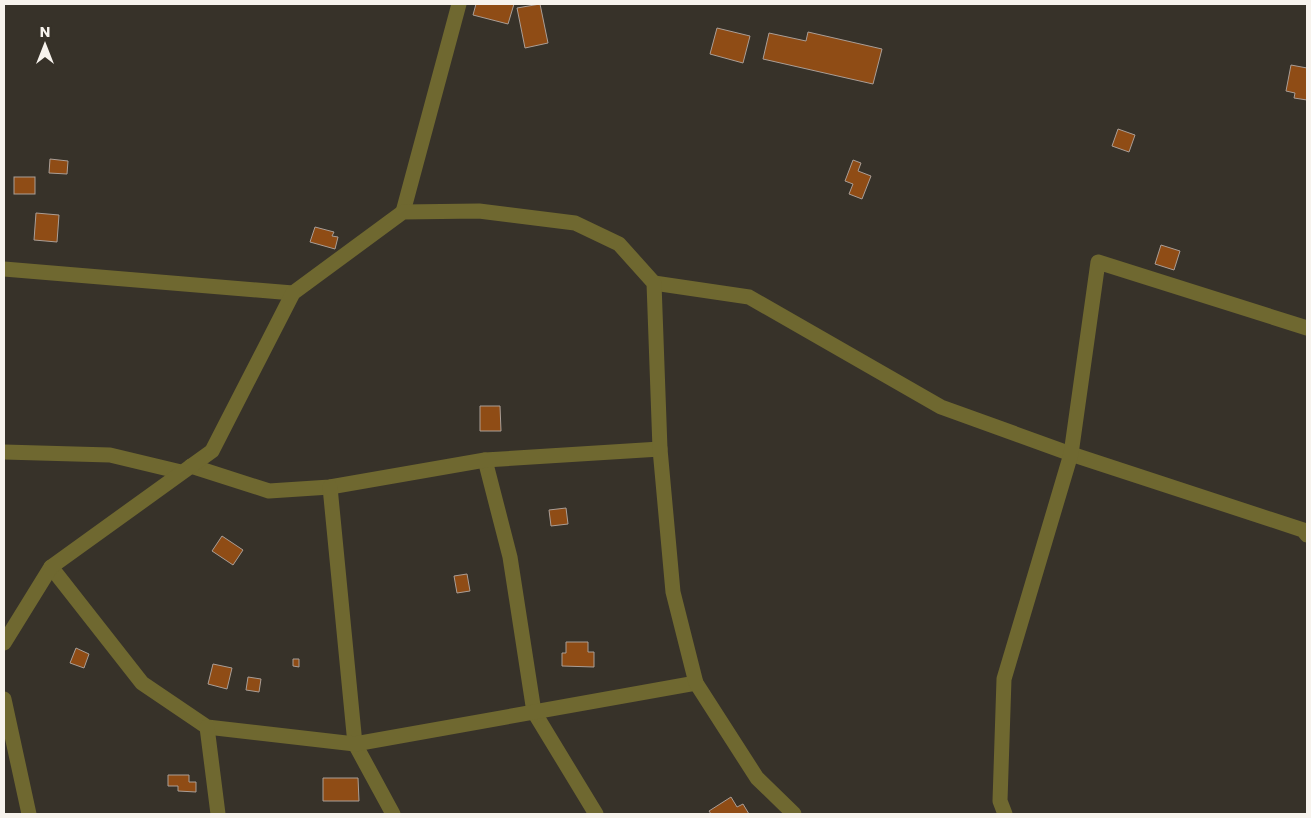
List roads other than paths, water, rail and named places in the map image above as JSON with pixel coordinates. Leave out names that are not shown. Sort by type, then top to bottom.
[{"type":"street","points":[[403,212],[459,4]]},
{"type":"street","points":[[4,643],[50,567],[212,450],[293,293],[403,212],[479,211],[575,223],[619,244],[654,283],[749,297],[941,407],[1071,454],[1303,530],[1307,535]]},
{"type":"street","points":[[1006,814],[1000,801],[1004,679],[1071,454],[1098,262],[1307,328]]},
{"type":"street","points":[[4,269],[293,293]]},
{"type":"street","points":[[654,283],[660,449],[673,592],[696,683],[756,778],[794,814]]},
{"type":"street","points":[[4,452],[110,455],[186,469],[269,491],[330,488],[485,460],[660,449]]},
{"type":"street","points":[[485,460],[510,557],[534,712],[596,814]]},
{"type":"street","points":[[330,488],[355,744],[393,814]]},
{"type":"street","points":[[50,567],[142,683],[207,727],[355,744],[696,683]]},
{"type":"street","points":[[4,698],[29,814]]},
{"type":"street","points":[[207,727],[218,814]]}]
